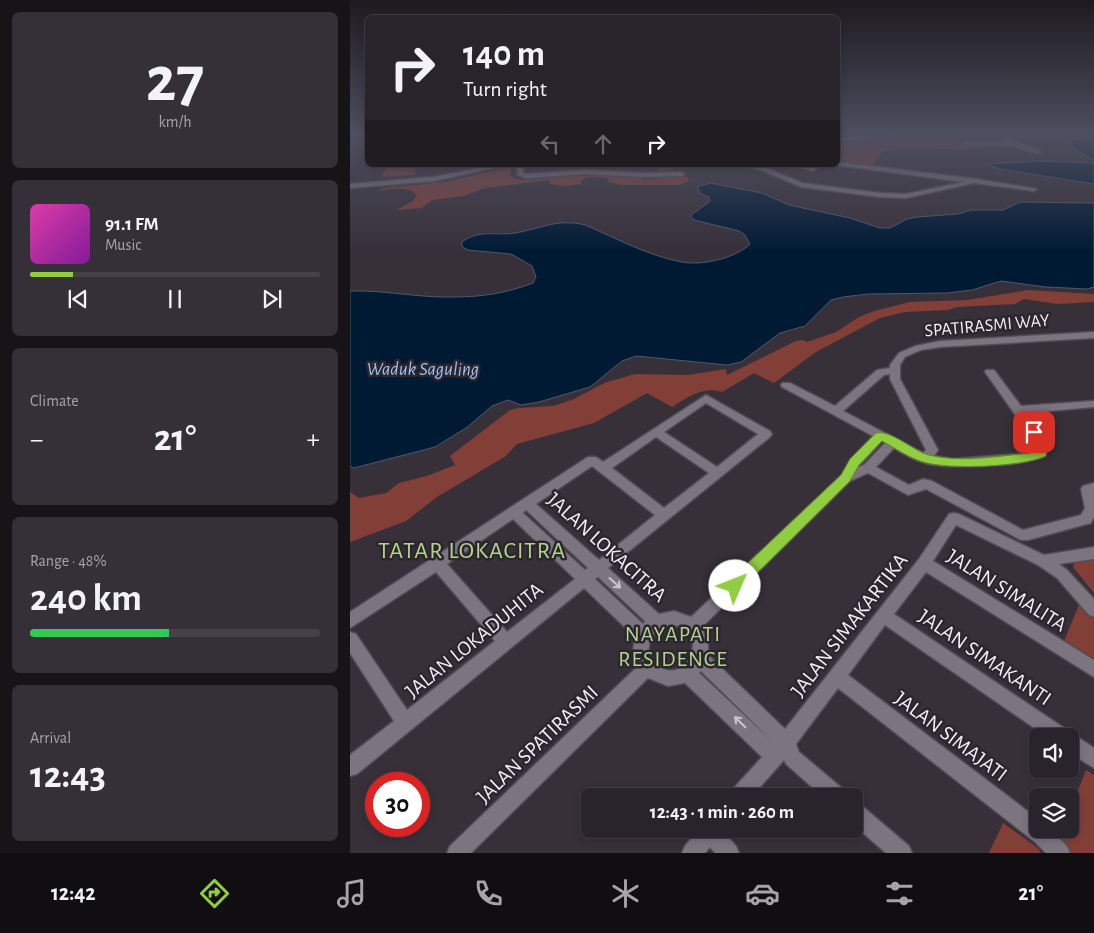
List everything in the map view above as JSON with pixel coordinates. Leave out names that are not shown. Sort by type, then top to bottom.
[{"type":"street","points":[[412,181],[451,173]]},
{"type":"street","points":[[350,186],[440,179],[468,173]]},
{"type":"street","points":[[520,173],[526,176],[574,173]]},
{"type":"street","points":[[602,173],[644,175],[682,174]]},
{"type":"street","points":[[769,173],[801,185],[880,196],[906,196],[976,182]]},
{"type":"street","points":[[906,173],[1034,189]]},
{"type":"street","name":"SPATIRASMI WAY","points":[[895,371],[895,365],[902,355],[918,348],[940,344],[1094,335]]},
{"type":"street","points":[[836,412],[881,372],[895,371],[895,379],[932,450],[925,459]]},
{"type":"street","points":[[786,385],[925,459],[953,463],[1032,458],[1041,453],[1042,444],[990,372]]},
{"type":"street","points":[[603,468],[706,398],[766,434]]},
{"type":"street","points":[[1018,410],[1094,404]]},
{"type":"street","points":[[656,432],[717,473]]},
{"type":"street","name":"JALAN LOKADUHITA","points":[[350,767],[766,434]]},
{"type":"street","points":[[693,626],[846,478],[854,462],[880,436]]},
{"type":"street","points":[[846,478],[868,468],[893,442]]},
{"type":"street","points":[[350,621],[592,460],[664,515]]},
{"type":"street","points":[[868,468],[908,490],[928,484],[1020,535],[1028,535],[1086,519],[1090,508],[1087,489],[1094,488]]},
{"type":"street","name":"JALAN LOKACITRA","points":[[527,503],[658,623]]},
{"type":"street","name":"JALAN LOKACITRA","points":[[514,512],[644,635]]},
{"type":"street","name":"JALAN SIMAKARTIKA","points":[[748,788],[785,752],[837,677],[924,563],[954,518],[1043,561]]},
{"type":"street","points":[[1043,561],[1094,553]]},
{"type":"street","points":[[1043,561],[1062,574],[1094,610]]},
{"type":"street","points":[[438,563],[506,642]]},
{"type":"street","name":"JALAN SIMALITA","points":[[924,563],[1094,669]]},
{"type":"street","name":"JALAN SIMAKANTI","points":[[884,616],[1049,728]]},
{"type":"street","points":[[673,619],[687,622],[693,626],[702,641],[700,658],[687,672],[671,678],[654,674],[642,660],[640,651],[644,635],[658,623],[673,619]]},
{"type":"street","points":[[350,639],[405,722]]},
{"type":"street","points":[[700,658],[785,752]]},
{"type":"street","name":"JALAN SPATIRASMI","points":[[457,853],[647,668]]},
{"type":"street","points":[[687,672],[827,788]]},
{"type":"street","name":"JALAN SIMAJATI","points":[[837,677],[1042,835],[1060,853]]},
{"type":"street","points":[[1079,748],[1094,759]]},
{"type":"street","points":[[863,819],[902,853]]},
{"type":"street","points":[[692,853],[704,838]]},
{"type":"street","points":[[717,838],[729,853]]},
{"type":"shaded area","points":[[383,173],[415,173],[414,175],[381,177]]},
{"type":"shaded area","points":[[484,173],[511,173],[510,175],[521,180],[605,176],[642,178],[644,180],[682,176],[687,177],[689,181],[680,185],[620,185],[609,182],[607,178],[588,177],[582,180],[581,184],[565,186],[549,184],[550,180],[485,188],[464,196],[432,200],[422,208],[396,210],[413,201],[417,195],[403,189],[377,191],[384,188],[445,182]]},
{"type":"shaded area","points":[[1028,290],[1094,294],[1094,302],[1057,304],[1024,299],[1015,304],[905,312],[880,318],[816,352],[774,383],[754,373],[722,392],[702,391],[672,407],[647,393],[594,423],[517,444],[506,456],[437,497],[406,521],[350,542],[350,492],[359,498],[386,493],[399,483],[427,476],[455,465],[450,456],[510,410],[553,406],[574,399],[604,383],[635,374],[688,375],[726,369],[727,375],[796,341],[803,340],[807,342],[836,332],[859,317],[874,311],[910,302],[967,300]]},
{"type":"shaded area","points":[[1094,560],[1094,593],[1073,567],[1074,563]]},
{"type":"shaded area","points":[[1081,600],[1094,619],[1094,660],[1064,641]]},
{"type":"shaded area","points":[[1086,770],[1094,775],[1094,853],[1070,853],[1061,838],[1079,838],[1079,788]]},
{"type":"shaded area","points":[[1003,823],[1038,848],[1041,853],[989,853]]},
{"type":"water","points":[[1024,173],[1094,173],[1094,184]]},
{"type":"water","name":"Waduk Saguling","points":[[710,183],[762,193],[789,205],[850,218],[880,228],[890,228],[907,219],[917,217],[958,214],[971,210],[1003,210],[1020,202],[1094,203],[1094,287],[1087,289],[1046,287],[1001,281],[972,290],[947,293],[868,294],[843,297],[831,300],[805,326],[780,333],[741,362],[727,365],[636,356],[622,361],[590,387],[539,402],[521,405],[508,400],[492,406],[466,428],[435,447],[354,468],[350,466],[350,291],[464,297],[494,294],[533,283],[536,277],[532,266],[511,254],[468,250],[462,247],[462,242],[481,234],[515,233],[558,223],[585,225],[645,251],[682,262],[709,262],[728,257],[750,244],[745,235],[739,231],[694,220],[690,216],[710,201],[709,197],[701,194],[697,187]]},
{"type":"district","name":"TATAR LOKACITRA","points":[[472,550]]},
{"type":"district","name":"NAYAPATI RESIDENCE","points":[[673,646]]},
{"type":"route","points":[[735,586],[846,478],[854,462],[880,436],[925,459],[953,463],[1032,458],[1041,453],[1042,444],[1034,432]]}]
